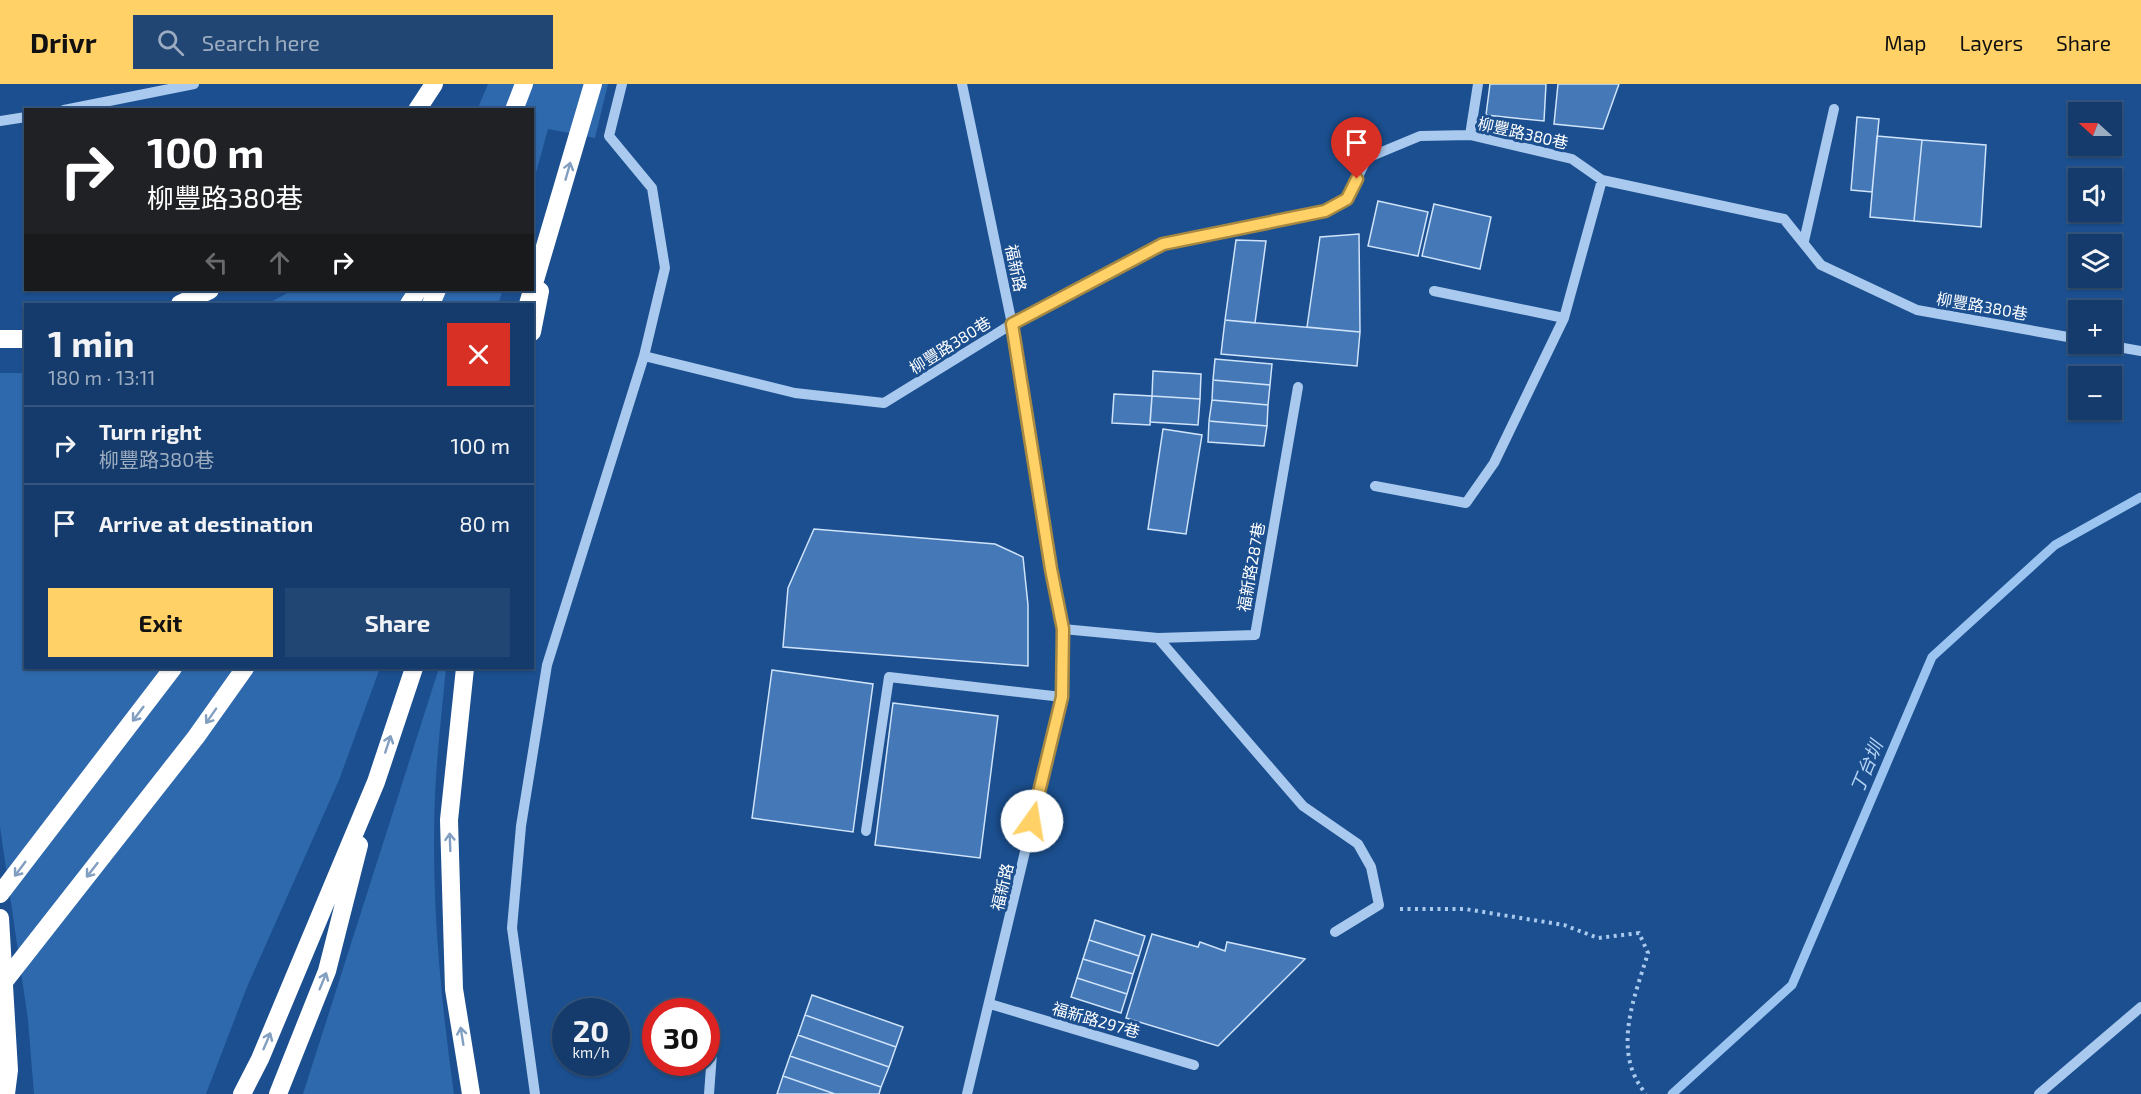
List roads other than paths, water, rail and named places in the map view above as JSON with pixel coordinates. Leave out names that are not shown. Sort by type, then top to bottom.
[{"type":"highway","points":[[418,108],[434,84]]},
{"type":"highway","points":[[515,108],[524,84]]},
{"type":"highway","points":[[534,285],[593,84]]},
{"type":"highway","points":[[534,322],[552,227]]},
{"type":"highway","points":[[182,303],[208,291]]},
{"type":"highway","points":[[0,339],[24,339]]},
{"type":"highway","points":[[0,894],[172,669]]},
{"type":"highway","points":[[0,987],[196,737],[244,669]]},
{"type":"highway","points":[[278,1094],[327,971],[376,782],[414,669]]},
{"type":"highway","points":[[465,669],[449,820],[454,989],[471,1094]]},
{"type":"highway","points":[[242,1094],[260,1059],[376,782]]},
{"type":"highway","points":[[0,918],[9,1070],[6,1094]]},
{"type":"street","points":[[74,108],[194,84]]},
{"type":"street","points":[[535,1094],[512,928],[521,826],[547,665],[644,356],[665,267],[652,188],[609,135],[621,84]]},
{"type":"street","name":"福新路","points":[[962,84],[1012,324],[1051,569],[1063,629],[1062,697],[967,1094]]},
{"type":"street","points":[[1470,135],[1478,84]]},
{"type":"street","points":[[1804,241],[1834,109]]},
{"type":"street","points":[[0,121],[24,117]]},
{"type":"street","name":"柳豐路380巷","points":[[644,356],[795,393],[884,404],[1012,324],[1163,244],[1325,211],[1347,199],[1367,158],[1420,136],[1470,135],[1572,159],[1602,180],[1784,219],[1821,265],[1917,310],[2068,337]]},
{"type":"street","points":[[1375,486],[1466,503],[1494,464],[1564,318],[1602,180]]},
{"type":"street","points":[[1434,291],[1564,318]]},
{"type":"street","points":[[2122,348],[2141,351]]},
{"type":"street","name":"福新路287巷","points":[[1063,629],[1158,638],[1255,635],[1298,387]]},
{"type":"street","points":[[1158,638],[1303,806],[1358,844],[1371,867],[1379,905],[1335,932]]},
{"type":"street","points":[[866,831],[889,676],[1062,697]]},
{"type":"street","name":"福新路297巷","points":[[990,1004],[1194,1065]]},
{"type":"street","points":[[2039,1094],[2141,1007]]},
{"type":"street","points":[[709,1094],[710,1076]]},
{"type":"waterway","name":"丁台圳","points":[[1672,1094],[1792,985],[1932,657],[2055,545],[2141,497]]}]
